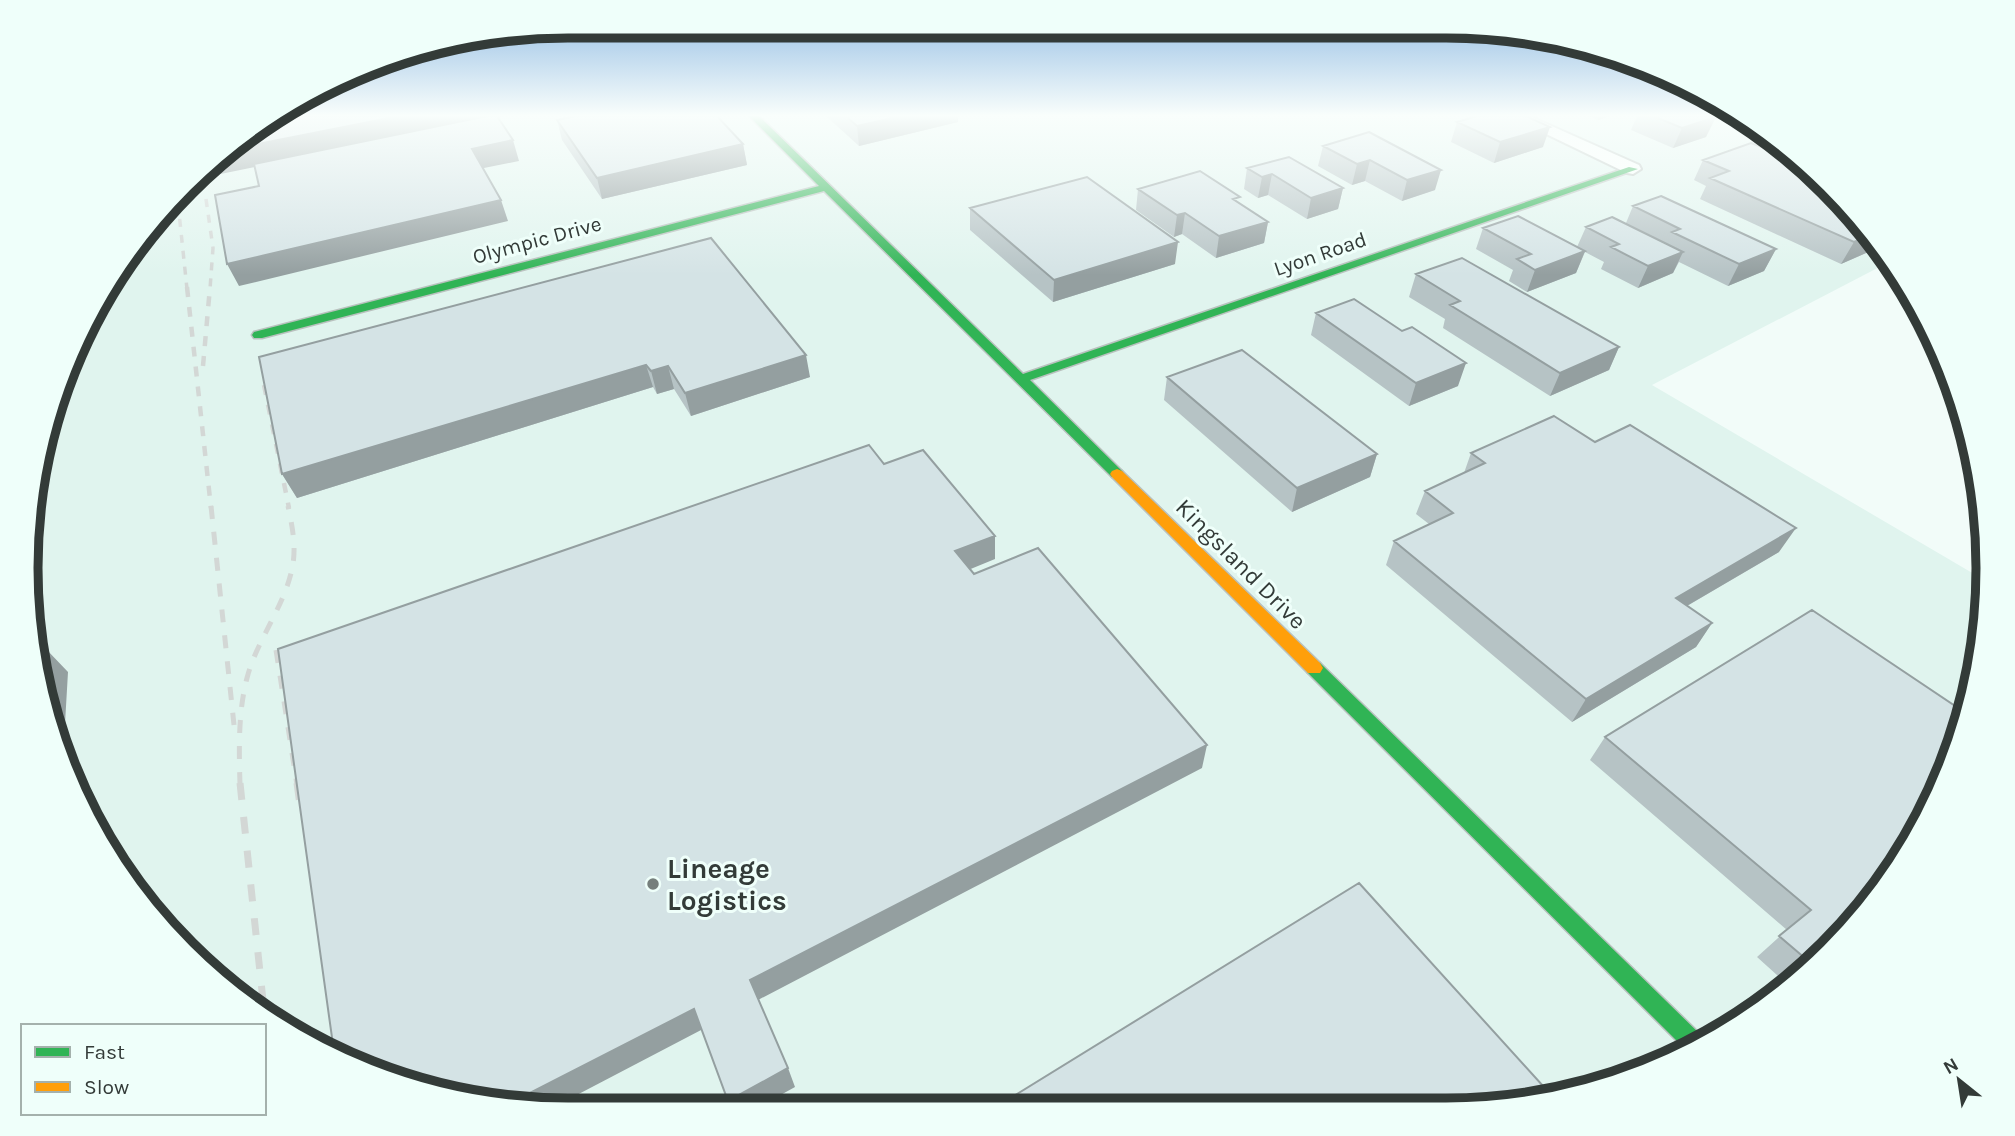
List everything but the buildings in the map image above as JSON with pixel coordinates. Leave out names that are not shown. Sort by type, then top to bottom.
[{"type":"street","name":"Kingsland Drive","points":[[808,169],[1690,1038]]},
{"type":"street","name":"Lyon Road","points":[[1021,379],[1633,169]]},
{"type":"street","name":"Olympic Drive","points":[[258,335],[826,187]]},
{"type":"shaded area","points":[[220,169],[1795,169],[1845,219],[1881,266],[1652,385],[1976,575],[1972,637],[1958,705],[1936,771],[1917,812],[1876,877],[1845,917],[1796,966],[1769,988],[1712,1027],[1681,1043],[1617,1069],[1550,1087],[1516,1093],[1447,1098],[568,1098],[499,1093],[465,1087],[431,1079],[365,1057],[303,1027],[274,1008],[219,966],[194,942],[170,917],[128,862],[109,833],[79,771],[57,705],[49,671],[43,637],[38,568],[43,499],[49,465],[57,431],[79,365],[109,303],[170,219]]},
{"type":"railway","points":[[206,199],[213,248],[210,289]]},
{"type":"railway","points":[[179,210],[187,289]]},
{"type":"railway","points":[[187,287],[211,508]]},
{"type":"railway","points":[[203,366],[210,287]]},
{"type":"railway","points":[[264,385],[289,508]]},
{"type":"railway","points":[[211,506],[234,725]]},
{"type":"railway","points":[[240,785],[239,745],[247,678],[257,650],[284,594],[293,564],[294,542],[288,506]]},
{"type":"railway","points":[[276,650],[297,785]]},
{"type":"railway","points":[[240,783],[263,1000]]},
{"type":"railway","points":[[297,783],[300,805]]},
{"type":"traffic: fast","points":[[808,169],[1117,474]]},
{"type":"traffic: fast","points":[[1021,379],[1633,169]]},
{"type":"traffic: fast","points":[[258,335],[826,187]]},
{"type":"traffic: fast","points":[[1314,668],[1690,1038]]},
{"type":"traffic: slow","points":[[1117,474],[1314,668]]},
{"type":"place","name":"Lineage Logistics","points":[[653,884]]}]
